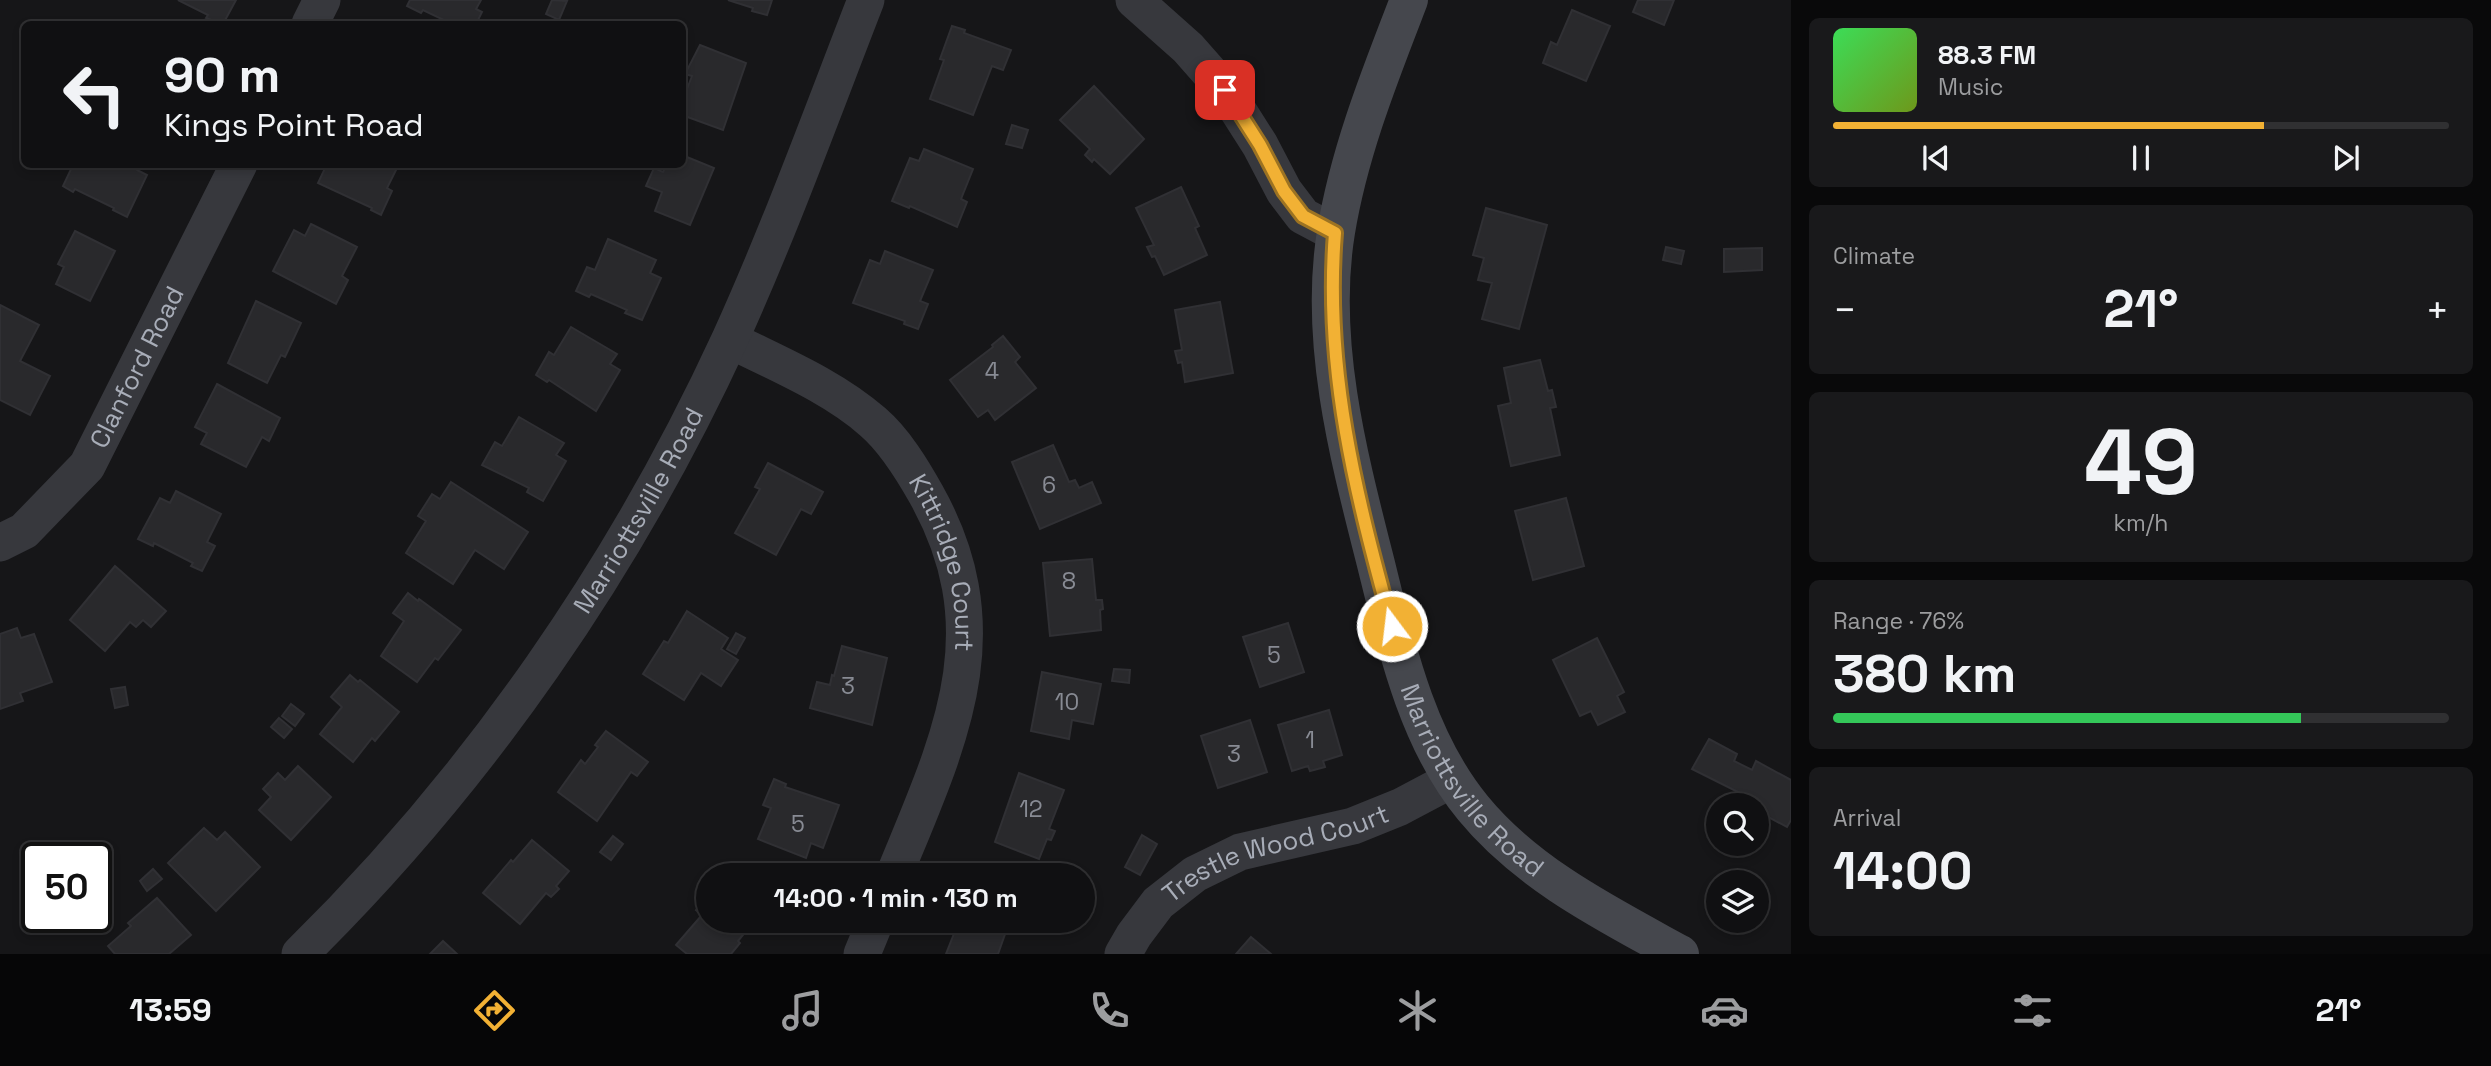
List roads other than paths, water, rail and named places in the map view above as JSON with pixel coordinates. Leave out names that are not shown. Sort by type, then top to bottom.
[{"type":"main road","name":"Marriottsville Road","points":[[1409,0],[1368,107],[1344,191],[1335,233],[1332,275],[1332,314],[1342,415],[1398,648],[1428,733],[1451,780],[1475,811],[1526,860],[1586,900],[1680,954]]},
{"type":"street","points":[[312,21],[322,0]]},
{"type":"street","name":"Marriottsville Road","points":[[300,954],[383,869],[439,804],[504,720],[566,631],[657,483],[730,340],[761,269],[866,0]]},
{"type":"street","points":[[1134,0],[1188,48],[1225,90],[1260,145],[1284,191],[1303,216],[1335,233]]},
{"type":"street","name":"Clanford Road","points":[[0,543],[23,531],[88,466],[237,168]]},
{"type":"street","name":"Kittridge Court","points":[[730,340],[826,389],[873,422],[910,465],[939,516],[959,578],[966,629],[961,689],[944,752],[899,863]]},
{"type":"street","name":"Trestle Wood Court","points":[[1123,954],[1158,903],[1195,874],[1240,852],[1353,826],[1399,807],[1451,780]]},
{"type":"street","points":[[862,954],[871,933]]}]
